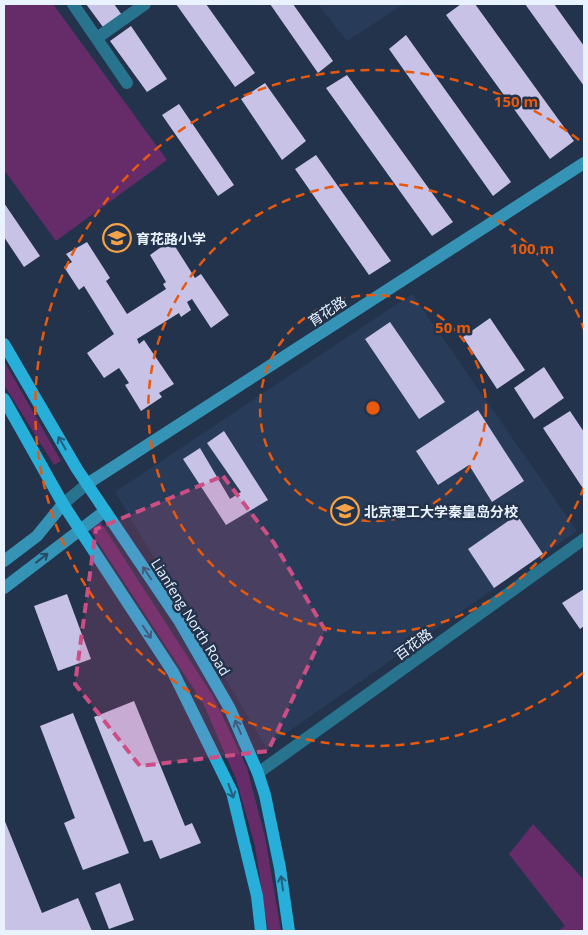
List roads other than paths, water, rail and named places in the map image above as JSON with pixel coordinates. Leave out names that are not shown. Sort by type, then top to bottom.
[{"type":"main road","name":"Lianfeng North Road","points":[[4,344],[87,484],[180,622],[230,709],[258,773],[265,794],[280,868],[289,931]]},
{"type":"main road","points":[[4,399],[63,504],[174,672],[232,792],[257,896],[261,931]]},
{"type":"street","points":[[73,4],[127,83]]},
{"type":"street","points":[[97,38],[145,4]]},
{"type":"street","name":"育花路","points":[[87,484],[584,163]]},
{"type":"street","points":[[4,561],[37,536],[63,504],[87,484]]},
{"type":"street","points":[[4,588],[105,511]]},
{"type":"street","name":"百花路","points":[[258,773],[584,539]]},
{"type":"place","name":"育花路小学","points":[[117,238]]},
{"type":"place","name":"北京理工大学秦皇岛分校","points":[[345,511]]}]
